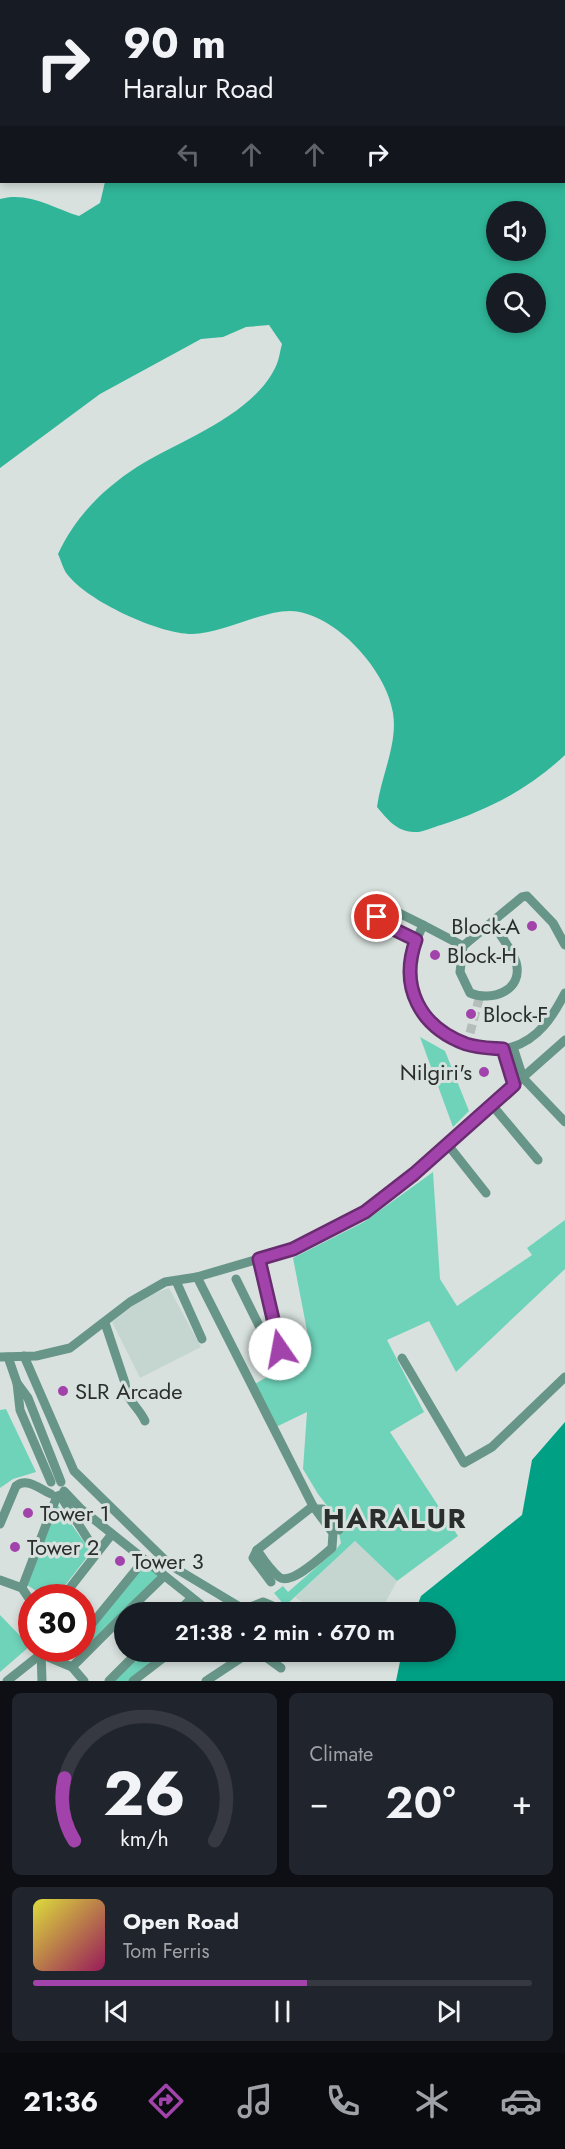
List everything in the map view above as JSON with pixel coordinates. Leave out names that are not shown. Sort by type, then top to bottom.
[{"type":"street","points":[[492,922],[516,963],[516,973],[505,993],[495,998],[479,998],[470,993],[463,984],[459,962],[463,945],[522,897],[527,896],[553,923],[565,945]]},
{"type":"street","points":[[416,940],[377,921],[383,907],[463,945]]},
{"type":"street","points":[[423,925],[409,964],[409,981],[416,1001],[428,1020],[447,1036],[467,1044],[508,1048],[540,1031],[553,1016],[565,993]]},
{"type":"street","points":[[467,1044],[470,1033]]},
{"type":"street","points":[[91,1544],[59,1492],[28,1398],[17,1383],[4,1357],[36,1356],[70,1348],[146,1292],[165,1282],[196,1277],[293,1249],[365,1212],[448,1145],[565,1040]]},
{"type":"street","points":[[508,1048],[523,1078],[565,1122]]},
{"type":"street","points":[[508,1048],[514,1085]]},
{"type":"street","points":[[492,1105],[538,1160]]},
{"type":"street","points":[[448,1145],[486,1192]]},
{"type":"street","points":[[259,1259],[280,1347],[272,1355]]},
{"type":"street","points":[[196,1277],[307,1494],[333,1533],[333,1545],[288,1580],[281,1578],[257,1550]]},
{"type":"street","points":[[236,1279],[272,1355],[278,1363],[283,1361]]},
{"type":"street","points":[[176,1281],[201,1339]]},
{"type":"street","points":[[105,1323],[125,1383],[125,1393],[130,1403],[138,1408],[145,1422]]},
{"type":"street","points":[[24,1356],[74,1471],[170,1565],[232,1602]]},
{"type":"street","points":[[402,1358],[464,1463],[492,1447],[565,1377]]},
{"type":"street","points":[[17,1383],[20,1410],[51,1482],[48,1488],[59,1492],[197,1602]]},
{"type":"street","points":[[0,1524],[16,1486],[21,1482],[59,1492]]},
{"type":"street","points":[[24,1584],[59,1492]]},
{"type":"street","points":[[271,1582],[253,1558],[257,1550],[314,1507],[323,1509],[339,1530]]},
{"type":"street","points":[[74,1584],[112,1534]]},
{"type":"street","points":[[96,1619],[144,1560]]},
{"type":"street","points":[[138,1602],[164,1576]]},
{"type":"street","points":[[0,1580],[18,1587]]},
{"type":"street","points":[[188,1602],[192,1598]]},
{"type":"street","points":[[72,1668],[114,1626]]},
{"type":"street","points":[[7,1681],[29,1662]]},
{"type":"street","points":[[41,1662],[42,1681]]},
{"type":"street","points":[[62,1662],[72,1668],[84,1681]]},
{"type":"street","points":[[109,1681],[128,1662]]},
{"type":"street","points":[[133,1681],[158,1662]]},
{"type":"street","points":[[206,1681],[235,1662]]},
{"type":"street","points":[[273,1662],[281,1668]]},
{"type":"shaded area","points":[[105,183],[565,183],[565,755],[537,778],[491,805],[424,831],[402,830],[377,807],[393,736],[393,713],[389,697],[370,663],[341,633],[324,621],[307,614],[290,611],[203,633],[178,633],[143,622],[107,605],[90,595],[67,574],[58,554],[73,528],[91,505],[137,467],[214,425],[251,399],[276,366],[282,344],[269,325],[246,327],[223,337],[201,339],[100,394],[0,468],[0,199],[20,197],[40,201],[79,216],[100,203]]},
{"type":"shaded area","points":[[420,1037],[445,1051],[469,1111],[453,1127]]},
{"type":"shaded area","points":[[433,1172],[440,1279],[457,1306],[532,1255],[527,1248],[565,1220],[565,1269],[456,1372],[429,1321],[387,1340],[424,1412],[390,1432],[458,1536],[397,1581],[355,1541],[289,1602],[282,1602],[274,1593],[283,1586],[288,1592],[335,1551],[341,1543],[339,1534],[345,1529],[318,1494],[303,1469],[307,1412],[276,1427],[255,1384],[311,1351],[293,1258],[364,1222]]},
{"type":"shaded area","points":[[169,1288],[201,1347],[140,1378],[112,1322],[144,1297]]},
{"type":"shaded area","points":[[6,1409],[36,1472],[13,1479],[0,1488],[0,1410]]},
{"type":"shaded area","points":[[565,1422],[565,1681],[396,1681],[400,1662],[456,1662],[456,1602],[419,1602],[421,1596],[522,1515],[532,1460]]},
{"type":"shaded area","points":[[57,1504],[91,1552],[66,1584],[27,1584]]},
{"type":"shaded area","points":[[355,1541],[397,1581],[385,1602],[302,1602],[295,1597]]},
{"type":"shaded area","points":[[143,1562],[162,1577],[137,1602],[114,1602],[114,1624],[96,1642],[96,1622]]},
{"type":"shaded area","points":[[0,1615],[18,1634],[18,1656],[0,1672]]},
{"type":"shaded area","points":[[130,1662],[155,1662],[131,1681],[110,1681]]},
{"type":"tunnel","points":[[470,1033],[479,999]]},
{"type":"place","name":"Block-A","points":[[532,926]]},
{"type":"place","name":"Block-H","points":[[435,955]]},
{"type":"place","name":"Block-F","points":[[471,1014]]},
{"type":"place","name":"Nilgiri's","points":[[484,1072]]},
{"type":"place","name":"SLR Arcade","points":[[63,1391]]},
{"type":"place","name":"Tower 1","points":[[28,1513]]},
{"type":"place","name":"Tower 2","points":[[15,1547]]},
{"type":"place","name":"Tower 3","points":[[120,1561]]},
{"type":"district","name":"HARALUR","points":[[395,1518]]},
{"type":"route","points":[[280,1349],[259,1259],[293,1249],[365,1212],[414,1174],[514,1085],[503,1049],[467,1044],[447,1036],[428,1020],[416,1001],[409,981],[409,964],[416,940],[377,921],[377,917]]}]
